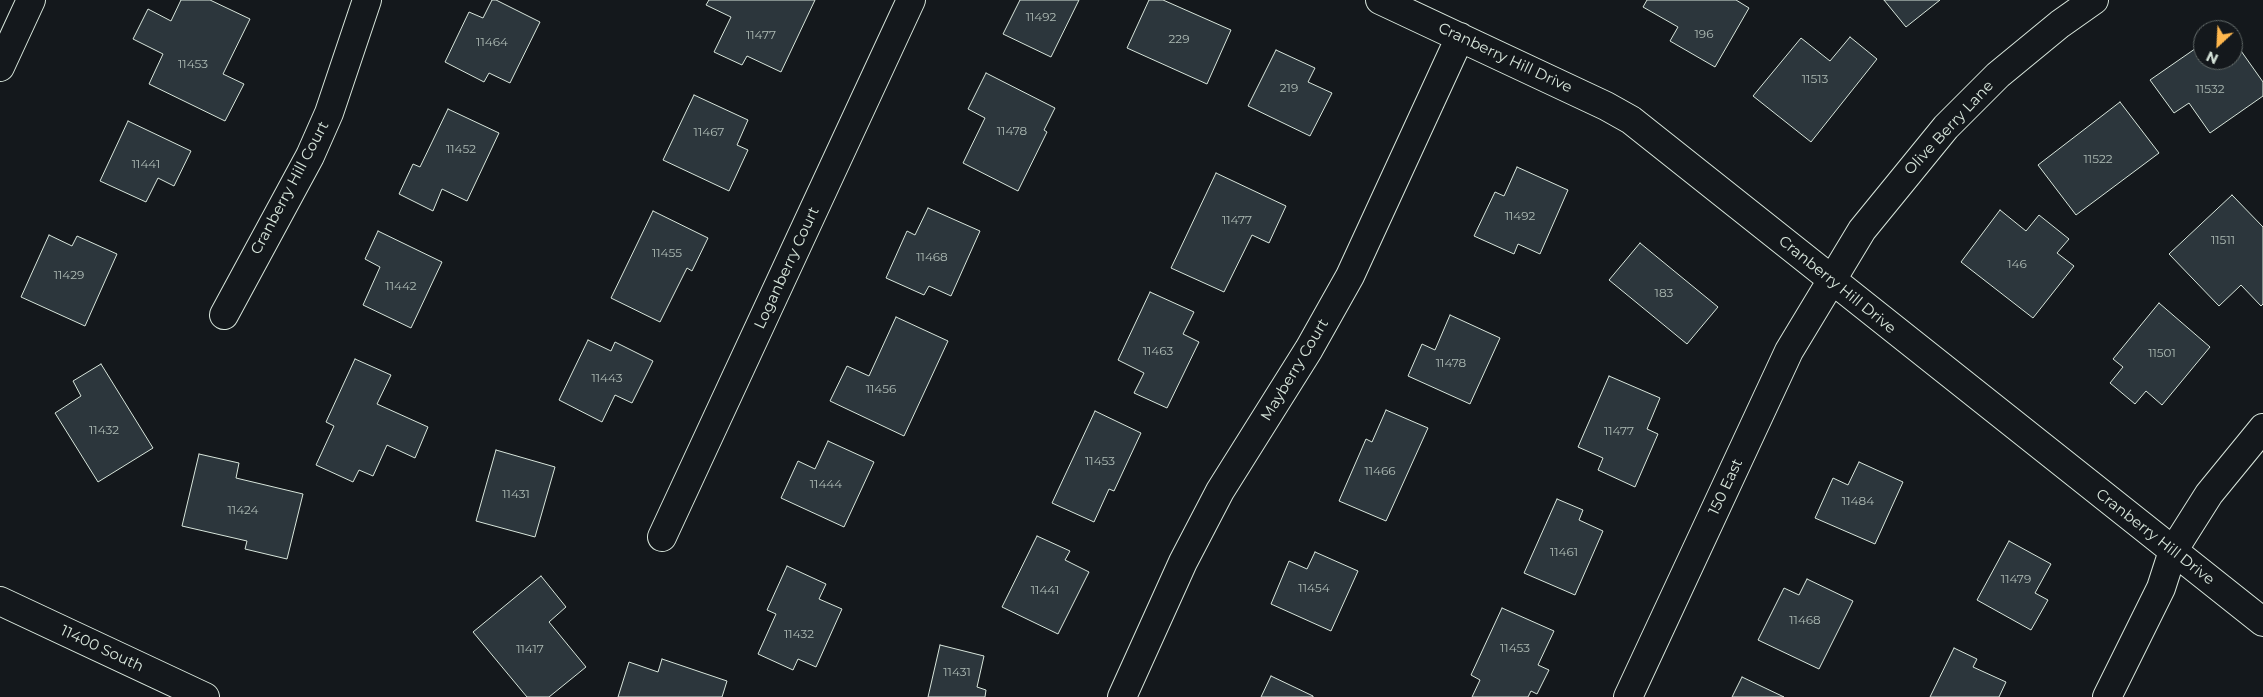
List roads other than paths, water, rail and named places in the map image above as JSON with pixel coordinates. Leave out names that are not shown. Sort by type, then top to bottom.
[{"type":"street","points":[[0,66],[31,0]]},
{"type":"street","name":"Cranberry Hill Court","points":[[224,315],[310,156],[330,112],[367,0]]},
{"type":"street","name":"Loganberry Court","points":[[662,537],[911,0]]},
{"type":"street","name":"Cranberry Hill Drive","points":[[1380,0],[1606,106],[1631,120],[1830,280],[2263,622]]},
{"type":"street","name":"Olive Berry Lane","points":[[1830,280],[1862,230],[1946,128],[1998,75],[2060,24],[2094,0]]},
{"type":"street","name":"Mayberry Court","points":[[1122,697],[1183,562],[1220,491],[1309,349],[1350,276],[1460,38]]},
{"type":"street","name":"150 East","points":[[1628,697],[1789,351],[1830,280]]},
{"type":"street","points":[[2107,697],[2161,588],[2173,551],[2208,494],[2263,428]]},
{"type":"street","name":"11400 South","points":[[0,601],[205,697]]}]
